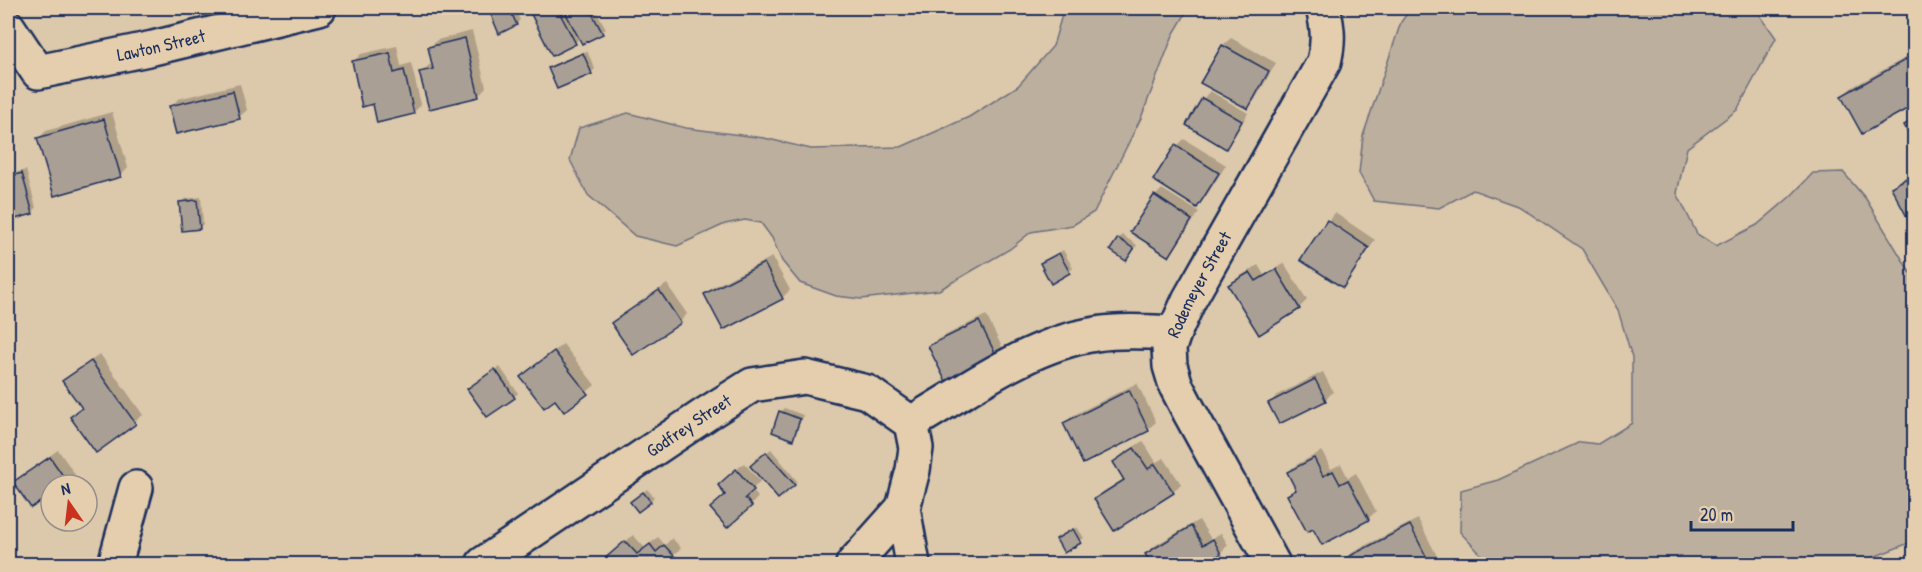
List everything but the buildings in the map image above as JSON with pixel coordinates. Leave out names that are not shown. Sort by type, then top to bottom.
[{"type":"street","name":"Lawton Street","points":[[8,27],[38,72],[153,48],[319,8]]},
{"type":"street","name":"Rodemeyer Street","points":[[1273,564],[1176,386],[1170,366],[1169,348],[1189,300],[1311,88],[1323,62],[1329,44],[1328,26],[1323,8]]},
{"type":"street","points":[[913,564],[903,508],[916,448],[911,423],[1026,356],[1061,342],[1097,334],[1174,333]]},
{"type":"street","name":"Godfrey Street","points":[[483,564],[696,420],[752,385],[805,377],[867,392],[911,423]]},
{"type":"street","points":[[115,564],[136,488]]},
{"type":"street","points":[[853,564],[903,508]]},
{"type":"shaded area","points":[[1064,8],[1189,8],[1173,35],[1141,118],[1094,212],[1073,225],[1031,232],[1010,249],[939,290],[861,299],[836,296],[800,283],[782,261],[772,238],[761,223],[745,220],[725,224],[677,246],[635,236],[588,195],[570,160],[579,128],[628,113],[686,128],[764,138],[811,149],[901,147],[969,117],[1018,86],[1053,46]]},
{"type":"shaded area","points":[[1411,8],[1755,8],[1776,38],[1737,110],[1687,148],[1677,193],[1697,234],[1716,246],[1757,225],[1791,196],[1813,173],[1843,172],[1866,199],[1914,279],[1914,541],[1856,564],[1507,564],[1487,561],[1460,532],[1461,490],[1498,480],[1580,442],[1598,444],[1632,423],[1632,357],[1618,310],[1582,249],[1520,207],[1473,190],[1439,208],[1374,201],[1359,173],[1363,136],[1401,22]]}]
